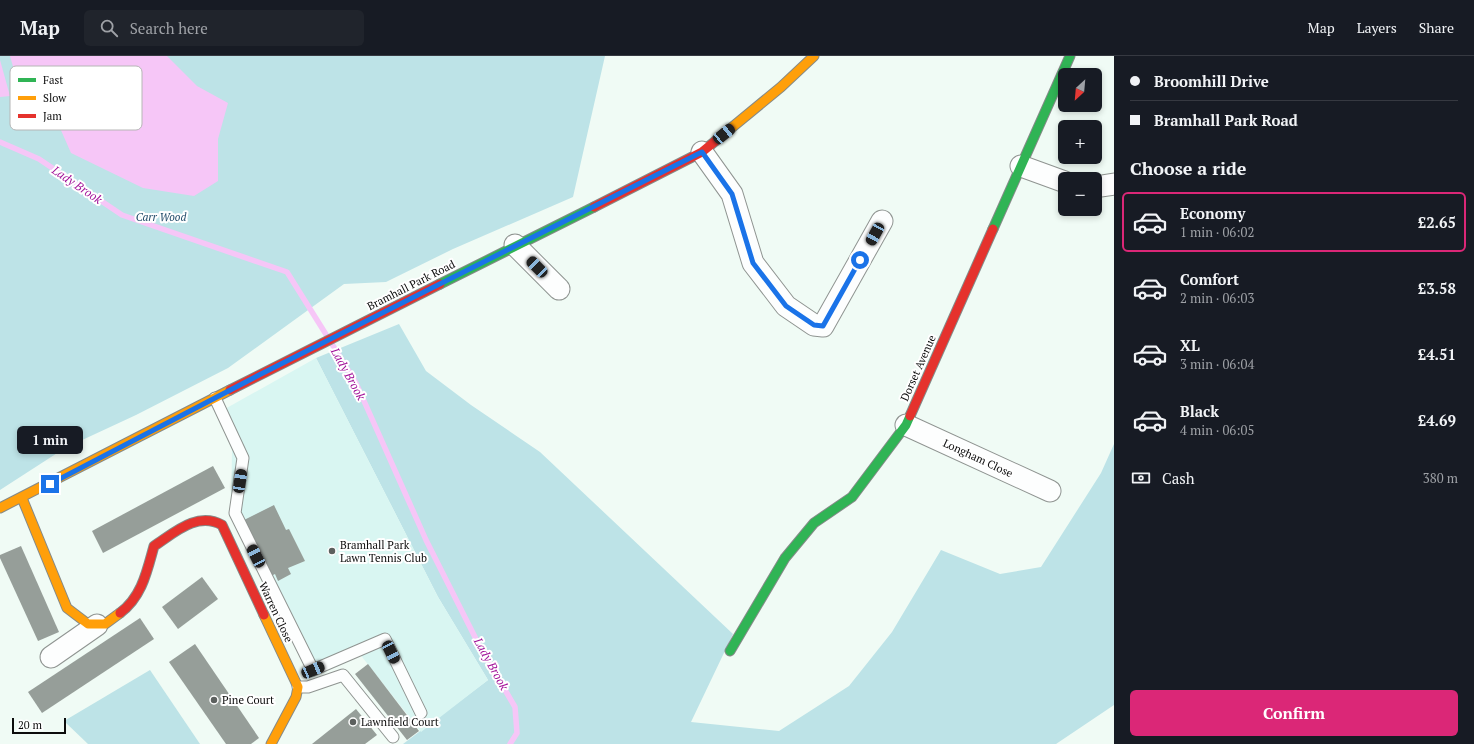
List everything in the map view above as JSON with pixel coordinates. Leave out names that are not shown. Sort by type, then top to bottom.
[{"type":"street","name":"Bramhall Park Road","points":[[0,508],[515,245],[702,152],[781,87],[814,56]]},
{"type":"street","name":"Dorset Avenue","points":[[730,651],[785,558],[814,523],[852,497],[906,425],[1070,56]]},
{"type":"street","points":[[702,152],[732,194],[753,263],[786,306],[814,325],[823,326],[882,221]]},
{"type":"street","points":[[1021,166],[1058,179]]},
{"type":"street","points":[[1102,186],[1114,184]]},
{"type":"street","points":[[515,245],[559,289]]},
{"type":"street","name":"Longham Close","points":[[906,425],[1050,491]]},
{"type":"street","points":[[22,498],[67,608],[82,621],[88,624],[97,625]]},
{"type":"street","name":"Warren Close","points":[[97,625],[105,624],[132,604],[146,575],[154,546],[195,521],[203,519],[216,520],[222,525],[298,687]]},
{"type":"street","points":[[51,657],[97,625]]},
{"type":"street","points":[[272,744],[296,698],[298,687]]},
{"type":"lane","points":[[215,398],[243,458],[235,513],[313,670],[385,639],[421,713]]},
{"type":"lane","points":[[298,687],[308,686],[343,675],[393,737]]},
{"type":"green space","name":"Carr Wood","points":[[0,56],[605,56],[573,197],[453,249],[386,282],[344,284],[228,368],[136,415],[65,448],[0,490]]},
{"type":"green space","points":[[399,324],[426,371],[471,405],[540,452],[733,634],[691,722],[779,731],[849,686],[892,632],[941,550],[1000,574],[1041,567],[1101,473],[1114,444],[1114,705],[1056,744],[403,744],[488,680],[438,597],[316,358]]},
{"type":"green space","points":[[150,670],[200,744],[88,744],[64,721]]},
{"type":"shaded area","points":[[10,56],[167,56],[197,86],[228,103],[218,139],[218,181],[194,196],[143,188],[71,153],[61,130],[142,130],[142,66],[13,66]]},
{"type":"shaded area","points":[[0,60],[10,96],[0,97]]},
{"type":"shaded area","name":"Bramhall Park Lawn Tennis Club","points":[[316,358],[438,597],[488,680],[421,732],[359,653],[311,678],[231,511],[232,450],[228,438],[216,414]]},
{"type":"building","points":[[213,466],[225,488],[103,553],[92,531]]},
{"type":"building","points":[[274,505],[286,530],[289,529],[305,561],[288,568],[291,574],[278,581],[275,574],[271,576],[244,520]]},
{"type":"building","points":[[21,546],[59,632],[38,641],[0,558],[0,555]]},
{"type":"building","points":[[202,577],[218,599],[178,629],[162,607]]},
{"type":"building","points":[[140,618],[154,639],[42,713],[28,692]]},
{"type":"building","name":"Pine Court","points":[[195,644],[259,738],[251,744],[226,744],[169,662]]},
{"type":"building","points":[[368,664],[419,731],[407,740],[355,674]]},
{"type":"building","name":"Lawnfield Court","points":[[356,709],[377,735],[365,744],[312,744]]},
{"type":"waterway","name":"Lady Brook","points":[[0,142],[39,159],[122,215],[287,272],[327,336]]},
{"type":"waterway","name":"Lady Brook","points":[[332,344],[356,383],[426,540],[481,649],[515,707],[517,733],[510,744]]},
{"type":"traffic: fast","points":[[993,229],[1070,56]]},
{"type":"traffic: fast","points":[[440,284],[594,207]]},
{"type":"traffic: fast","points":[[730,651],[785,558],[814,523],[852,497],[906,425],[910,416]]},
{"type":"traffic: slow","points":[[730,129],[781,87],[814,56]]},
{"type":"traffic: slow","points":[[0,508],[230,390]]},
{"type":"traffic: slow","points":[[22,498],[67,608],[88,624],[105,624],[120,613]]},
{"type":"traffic: slow","points":[[264,615],[298,687],[296,697],[271,744]]},
{"type":"traffic: jam","points":[[594,207],[702,152],[730,129]]},
{"type":"traffic: jam","points":[[910,416],[993,229]]},
{"type":"traffic: jam","points":[[230,390],[440,284]]},
{"type":"traffic: jam","points":[[120,613],[134,599],[139,591],[143,583],[154,546],[186,525],[195,522],[213,521],[222,525],[264,615]]},
{"type":"place","name":"Bramhall Park Lawn Tennis Club","points":[[332,551]]},
{"type":"place","name":"Pine Court","points":[[214,700]]},
{"type":"place","name":"Lawnfield Court","points":[[353,722]]},
{"type":"route","points":[[50,484],[259,375],[702,152],[732,194],[753,263],[786,306],[814,325],[823,326],[860,260]]}]
